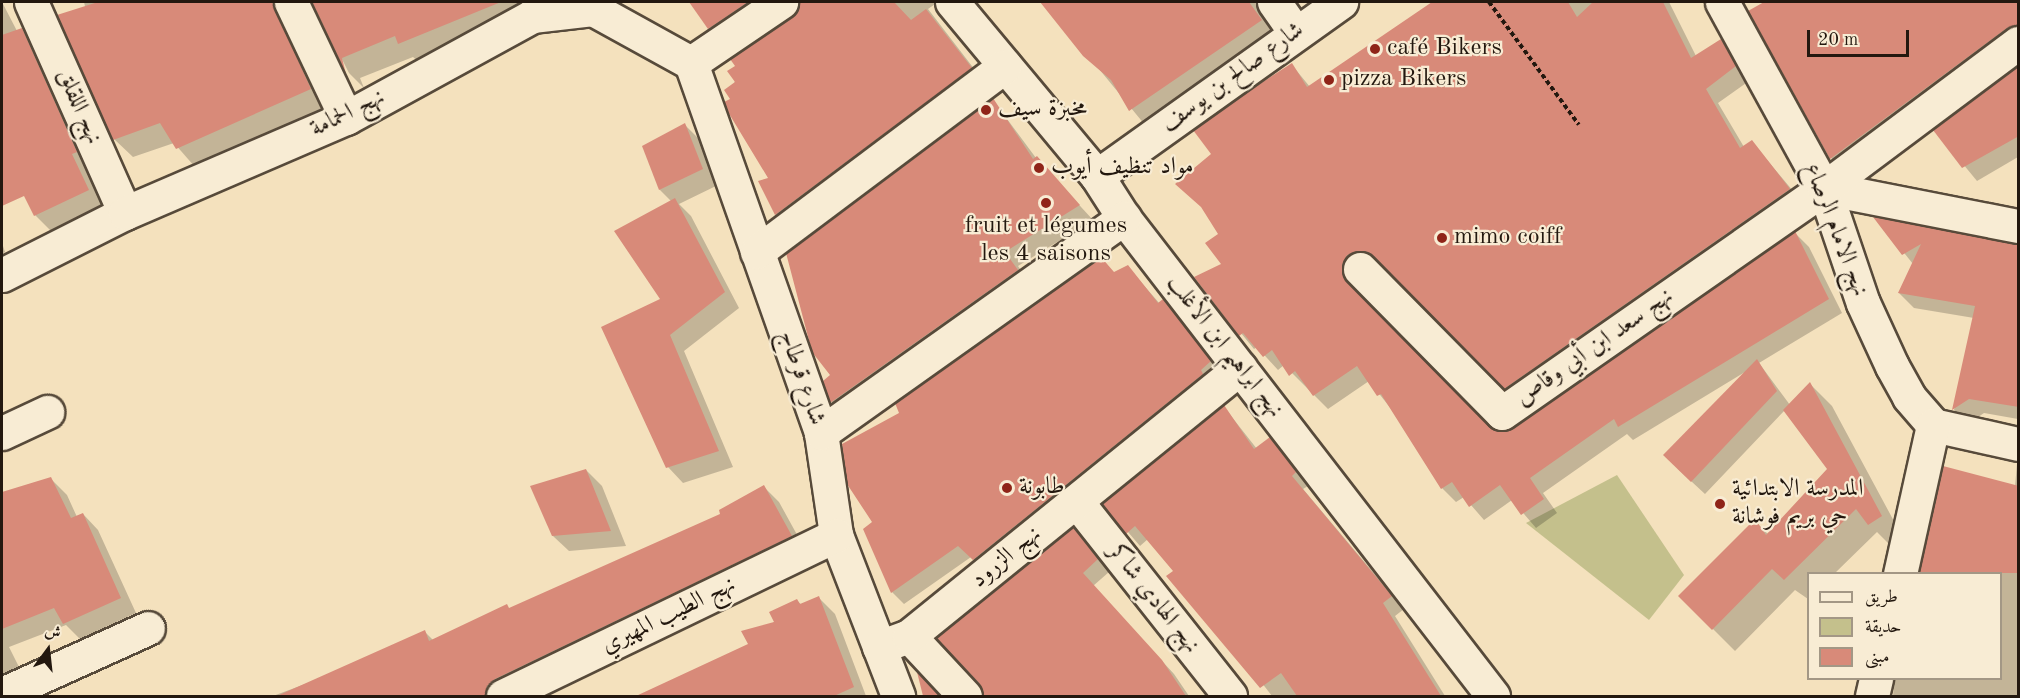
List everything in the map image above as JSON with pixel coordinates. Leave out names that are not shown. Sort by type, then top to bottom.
[{"type":"street","name":"نهج اللقلق","points":[[30,2],[125,213]]},
{"type":"street","points":[[291,2],[346,118]]},
{"type":"street","points":[[691,63],[782,2]]},
{"type":"street","name":"نهج ابراهيم ابن الأغلب","points":[[952,2],[1097,176],[1124,218],[1493,696]]},
{"type":"street","points":[[1274,2],[1295,32]]},
{"type":"street","name":"شارع صالح بن يوسف","points":[[1097,176],[1295,32],[1341,2]]},
{"type":"street","name":"نهج الامام الرصاع","points":[[1730,5],[1824,188],[1863,303],[1910,397],[1933,425]]},
{"type":"street","name":"نهج الحمامة","points":[[2,275],[125,213],[346,118],[529,9],[593,9],[691,63]]},
{"type":"street","points":[[1824,188],[2019,43]]},
{"type":"street","name":"شارع قرطاج","points":[[691,63],[821,433],[836,535],[894,641],[898,696]]},
{"type":"street","points":[[757,252],[1005,66]]},
{"type":"street","points":[[1824,188],[2019,226]]},
{"type":"street","name":"نهج سعد ابن أبي وقاص","points":[[1360,269],[1502,413],[1824,188]]},
{"type":"street","points":[[821,433],[1124,218]]},
{"type":"street","name":"نهج الزرود","points":[[894,641],[1077,502],[1240,368]]},
{"type":"street","points":[[2,433],[47,412]]},
{"type":"street","points":[[1900,572],[1933,425],[2019,444]]},
{"type":"street","name":"نهج الهادي شاكر","points":[[1077,502],[1230,696]]},
{"type":"street","name":"نهج الطيب المهيري","points":[[503,696],[836,535]]},
{"type":"street","points":[[2,694],[148,628]]},
{"type":"street","points":[[894,641],[965,696]]},
{"type":"street","points":[[1872,696],[1876,680]]},
{"type":"path","points":[[1489,2],[1579,125]]},
{"type":"green space","points":[[1617,475],[1684,575],[1649,620],[1526,523]]},
{"type":"building","points":[[98,2],[272,2],[311,89],[176,149],[160,123],[113,140],[57,15]]},
{"type":"building","points":[[312,2],[501,2],[398,44],[395,36],[342,58],[346,74]]},
{"type":"building","points":[[689,2],[748,2],[708,29]]},
{"type":"building","points":[[800,2],[894,2],[911,20],[926,9],[972,68],[775,215],[758,181],[768,178],[728,112],[724,102],[730,99],[724,90],[735,82],[727,71],[735,66],[730,59],[792,18]]},
{"type":"building","points":[[1040,2],[1249,2],[1262,20],[1129,111],[1111,80],[1083,56]]},
{"type":"building","points":[[1432,2],[1568,2],[1577,17],[1593,2],[1663,2],[1691,58],[1721,39],[1736,66],[1706,89],[1740,148],[1752,140],[1790,189],[1504,389],[1373,256],[1364,251],[1347,255],[1342,265],[1347,282],[1489,426],[1504,432],[1513,428],[1795,231],[1829,299],[1618,427],[1614,419],[1530,478],[1544,499],[1521,515],[1500,485],[1469,507],[1452,482],[1441,489],[1381,394],[1377,396],[1357,366],[1313,396],[1295,371],[1289,376],[1272,350],[1263,357],[1243,333],[1239,336],[1194,277],[1221,264],[1205,243],[1218,234],[1201,207],[1175,184],[1211,154],[1193,130],[1238,98],[1292,63],[1307,87]]},
{"type":"building","points":[[1764,2],[2019,2],[2019,25],[2007,28],[1830,159],[1748,11]]},
{"type":"building","points":[[22,28],[77,152],[72,154],[89,190],[34,216],[24,196],[2,206],[2,35]]},
{"type":"building","points":[[2019,66],[2019,136],[1962,168],[1933,130]]},
{"type":"building","points":[[993,98],[1033,159],[1037,156],[1080,205],[1005,252],[1018,270],[830,403],[823,381],[830,375],[812,352],[786,253]]},
{"type":"building","points":[[685,123],[703,169],[659,190],[642,146]]},
{"type":"building","points":[[675,198],[725,292],[670,335],[719,451],[666,468],[601,327],[660,299],[614,231]]},
{"type":"building","points":[[1873,217],[2019,244],[2019,407],[1969,399],[1952,410],[1975,306],[1898,293],[1921,244],[1902,255]]},
{"type":"building","points":[[1101,257],[1114,272],[1128,265],[1158,303],[1163,299],[1211,361],[1201,370],[1203,374],[973,560],[958,546],[891,593],[863,529],[872,522],[847,484],[842,444],[899,413],[895,403]]},
{"type":"building","points":[[1757,359],[1777,391],[1691,482],[1663,455]]},
{"type":"building","points":[[1810,382],[1882,516],[1868,525],[1856,509],[1784,580],[1772,569],[1712,630],[1678,596],[1755,519],[1766,535],[1827,469],[1783,410]]},
{"type":"building","points":[[1224,405],[1254,449],[1270,437],[1296,472],[1292,476],[1392,596],[1383,603],[1441,696],[1297,696],[1281,673],[1260,688],[1166,576],[1173,571],[1135,526],[1126,534],[1102,504]]},
{"type":"building","points":[[1943,466],[2019,486],[2019,573],[1919,572]]},
{"type":"building","points":[[586,469],[611,531],[552,536],[530,486]]},
{"type":"building","points":[[51,477],[71,518],[83,513],[121,598],[63,624],[54,608],[2,629],[2,492]]},
{"type":"building","points":[[764,485],[792,536],[495,679],[487,686],[485,696],[277,696],[425,630],[429,641],[507,604],[509,608],[720,514],[719,510]]},
{"type":"building","points":[[1073,527],[1098,559],[1083,573],[1162,660],[1186,696],[983,696],[979,683],[936,638]]},
{"type":"building","points":[[819,596],[854,687],[834,696],[636,696],[748,644],[741,631],[774,622],[769,612],[797,599],[800,604]]},
{"type":"building","points":[[917,672],[940,696],[923,696]]},
{"type":"place","name":"café Bikers","points":[[1375,49]]},
{"type":"place","name":"pizza Bikers","points":[[1329,80]]},
{"type":"place","name":"مخبزة سيف","points":[[986,110]]},
{"type":"place","name":"مواد تنظيف أيوب","points":[[1039,168]]},
{"type":"place","name":"fruit et légumes les 4 saisons","points":[[1046,203]]},
{"type":"place","name":"mimo coiff","points":[[1442,238]]},
{"type":"place","name":"طابونة","points":[[1007,488]]},
{"type":"place","name":"المدرسة الابتدائية حي بريم فوشانة","points":[[1720,504]]}]
